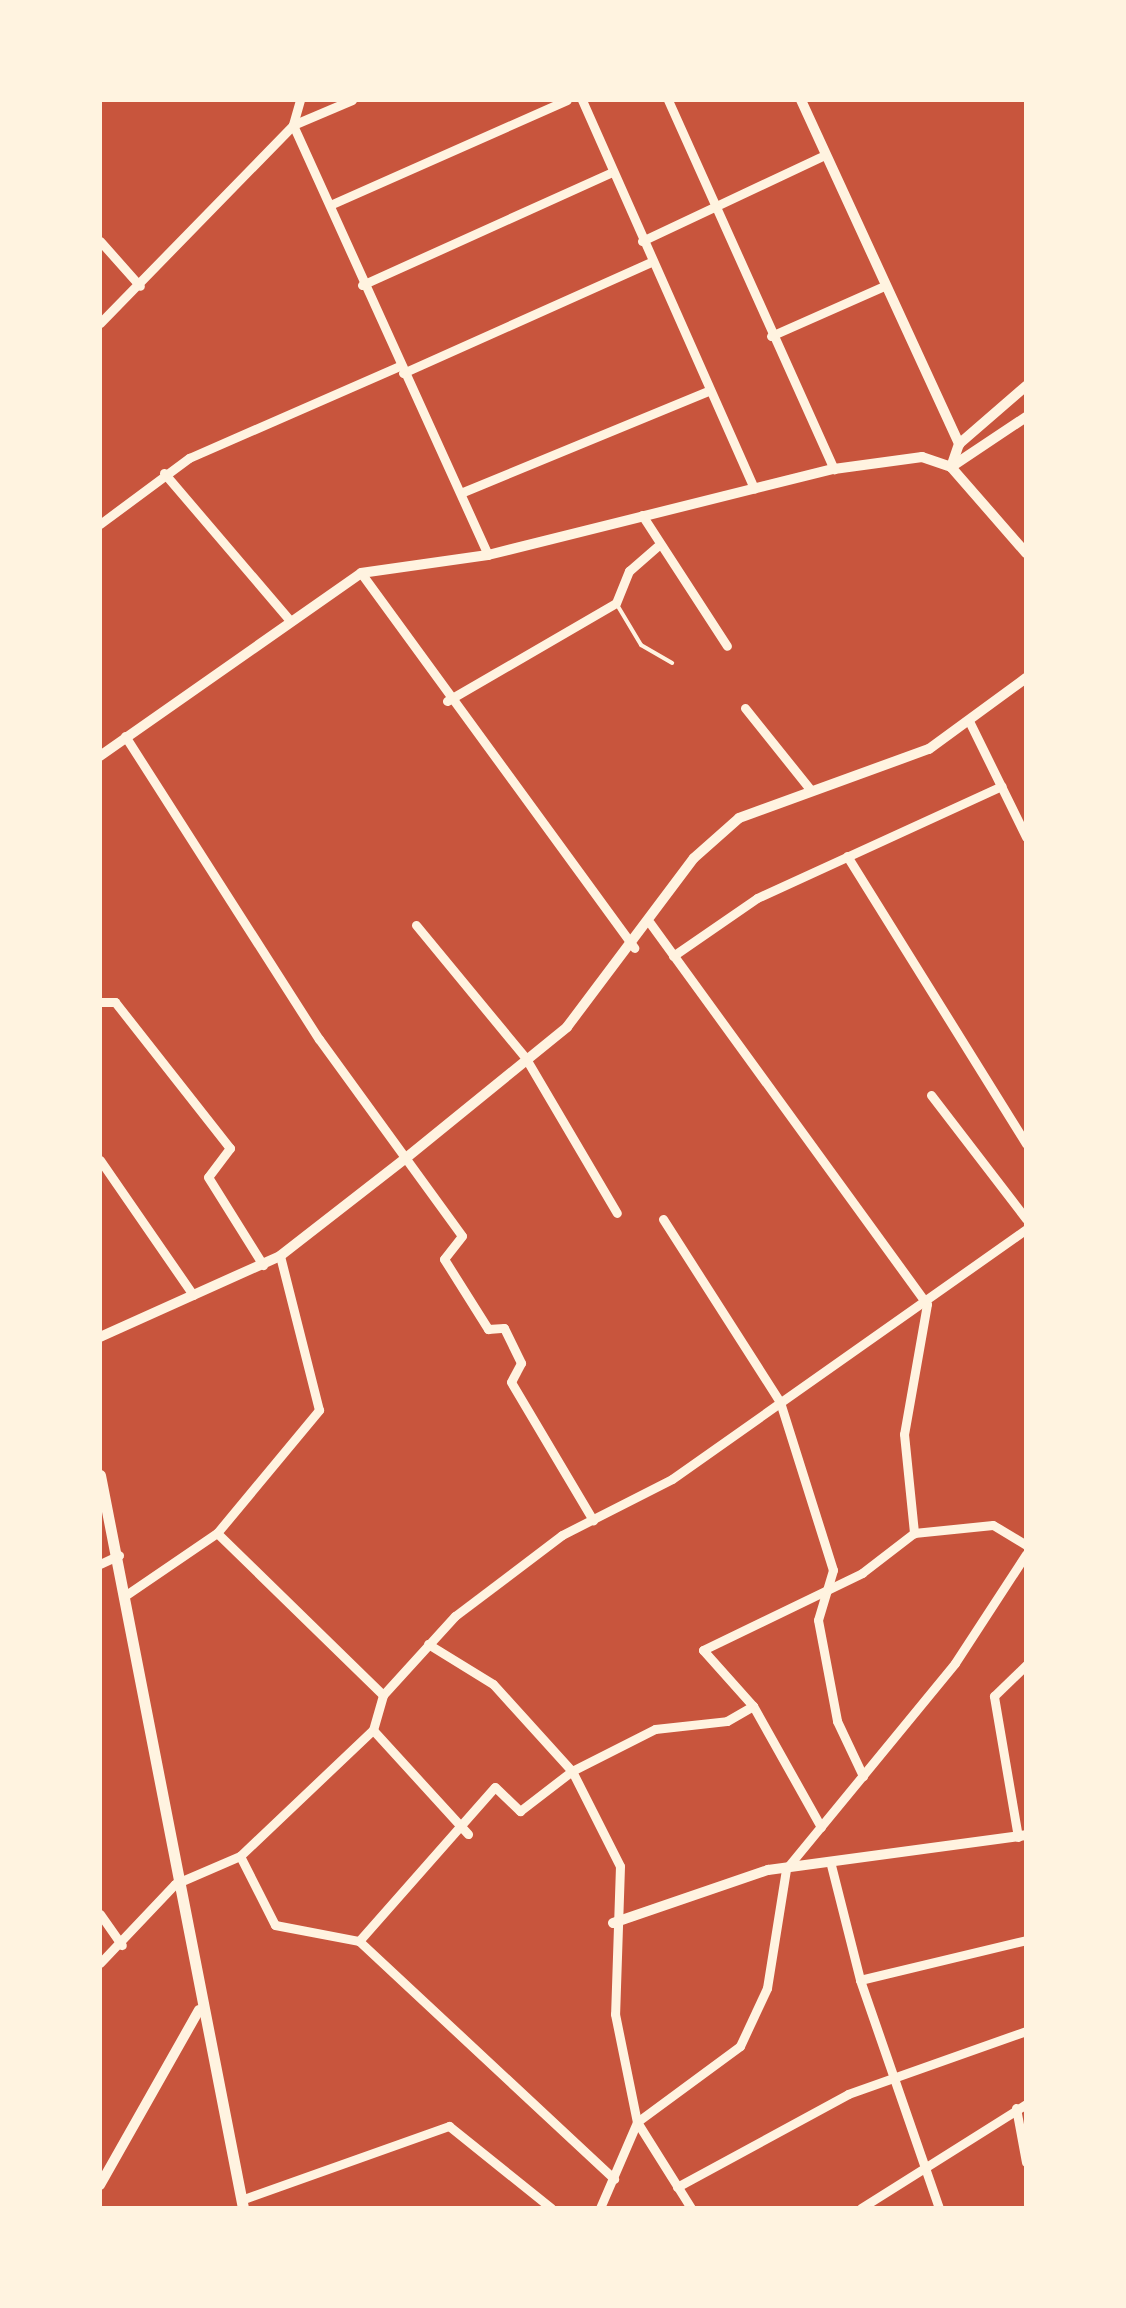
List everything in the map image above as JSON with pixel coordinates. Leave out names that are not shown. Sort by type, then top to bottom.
[{"type":"main road","points":[[100,1475],[119,1555],[199,2010],[242,2204]]},
{"type":"street","points":[[300,100],[294,124],[362,285],[463,492],[488,555]]},
{"type":"street","points":[[100,324],[294,124],[352,100]]},
{"type":"street","points":[[330,205],[567,100]]},
{"type":"street","points":[[582,100],[754,489]]},
{"type":"street","points":[[668,100],[834,469]]},
{"type":"street","points":[[801,100],[959,444]]},
{"type":"street","points":[[642,241],[825,155]]},
{"type":"street","points":[[362,285],[612,172]]},
{"type":"street","points":[[100,241],[140,286]]},
{"type":"street","points":[[100,524],[164,474],[651,262]]},
{"type":"street","points":[[772,336],[884,286]]},
{"type":"street","points":[[952,467],[959,444],[1026,386]]},
{"type":"street","points":[[463,492],[710,390]]},
{"type":"street","points":[[952,467],[1026,417]]},
{"type":"street","points":[[100,756],[288,618],[361,572],[488,555],[834,469],[922,457],[952,467],[1026,553]]},
{"type":"street","points":[[164,474],[288,618]]},
{"type":"street","points":[[642,515],[656,546],[727,646]]},
{"type":"street","points":[[447,701],[616,603],[629,572],[656,546]]},
{"type":"street","points":[[361,572],[447,701],[634,948]]},
{"type":"street","points":[[100,1337],[280,1256],[406,1158],[567,1026],[634,948],[716,834],[809,788],[913,756],[970,724],[1026,678]]},
{"type":"street","points":[[744,708],[809,788]]},
{"type":"street","points":[[970,724],[1026,837]]},
{"type":"street","points":[[125,736],[462,1236],[444,1259],[488,1329],[504,1328],[521,1363],[512,1382],[593,1520]]},
{"type":"street","points":[[673,956],[757,898],[1002,786]]},
{"type":"street","points":[[847,856],[1026,1144]]},
{"type":"street","points":[[650,924],[927,1304],[904,1434],[914,1533]]},
{"type":"street","points":[[416,926],[525,1057],[617,1213]]},
{"type":"street","points":[[100,1002],[116,1002],[230,1148],[208,1177],[263,1265]]},
{"type":"street","points":[[932,1095],[1026,1219]]},
{"type":"street","points":[[100,1160],[193,1296]]},
{"type":"street","points":[[662,1219],[780,1402],[833,1570],[818,1620],[837,1721],[863,1776]]},
{"type":"street","points":[[100,1963],[122,1945],[175,1884],[240,1856],[373,1730],[383,1695],[454,1616],[593,1520],[672,1480],[927,1304],[1026,1229]]},
{"type":"street","points":[[126,1595],[217,1533],[319,1410],[280,1256]]},
{"type":"street","points":[[821,1827],[753,1706],[704,1650],[826,1593],[914,1533],[993,1525],[1026,1545]]},
{"type":"street","points":[[217,1533],[383,1695]]},
{"type":"street","points":[[600,2208],[637,2122],[740,2046],[767,1988],[786,1869],[863,1776],[1026,1554]]},
{"type":"street","points":[[100,1564],[119,1555]]},
{"type":"street","points":[[428,1644],[493,1684],[572,1771],[620,1866],[613,1922],[615,2014],[637,2122],[690,2208]]},
{"type":"street","points":[[613,1922],[786,1869],[1022,1836],[994,1696],[1026,1665]]},
{"type":"street","points":[[359,1941],[458,1822],[496,1786],[520,1811],[572,1771],[655,1729],[727,1720],[753,1706]]},
{"type":"street","points":[[373,1730],[468,1834]]},
{"type":"street","points":[[240,1856],[276,1925],[359,1941],[614,2179]]},
{"type":"street","points":[[831,1865],[860,1980],[900,2080],[924,2170],[939,2208]]},
{"type":"street","points":[[100,1914],[122,1945]]},
{"type":"street","points":[[860,1980],[1026,1940]]},
{"type":"street","points":[[100,2185],[199,2010]]},
{"type":"street","points":[[678,2187],[848,2094],[900,2080],[1026,2031]]},
{"type":"street","points":[[861,2208],[1021,2106],[1026,2162]]},
{"type":"street","points":[[242,2204],[449,2126],[551,2208]]},
{"type":"lane","points":[[616,603],[641,644],[672,662]]}]
